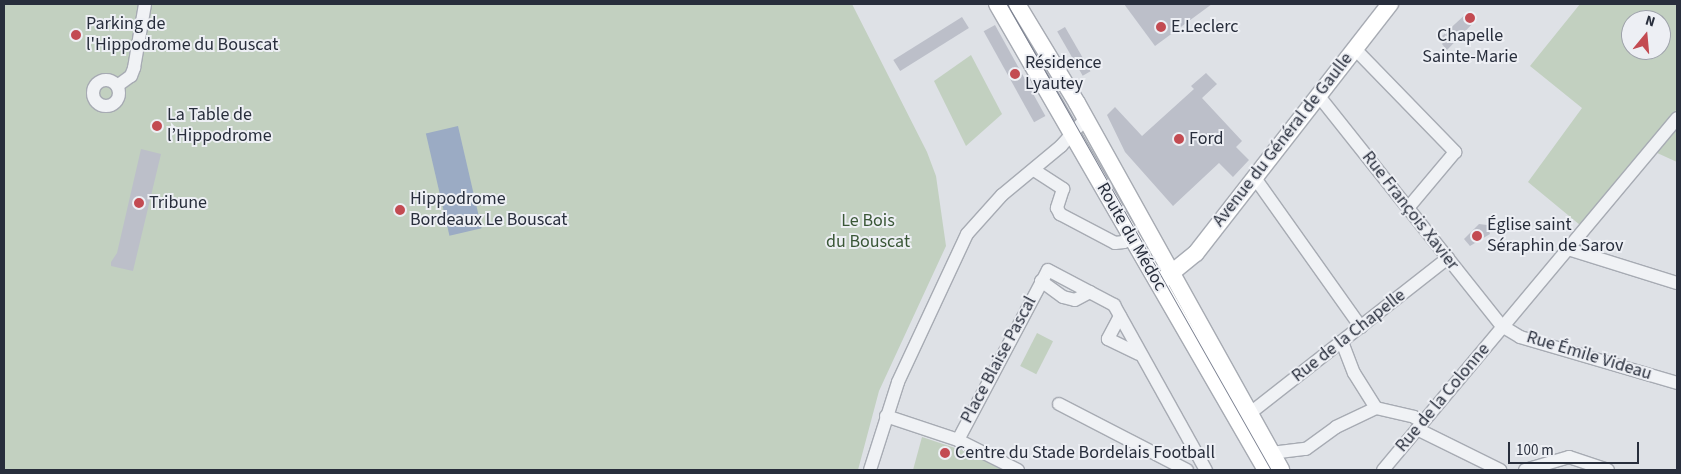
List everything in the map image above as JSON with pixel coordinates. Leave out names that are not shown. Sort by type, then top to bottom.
[{"type":"main road","name":"Route du Médoc","points":[[997,4],[1071,136],[1130,233],[1266,470]]},
{"type":"main road","name":"Route du Médoc","points":[[1017,4],[1086,119],[1281,470]]},
{"type":"main road","name":"Avenue du Général de Gaulle","points":[[1157,282],[1189,262],[1355,49],[1383,7]]},
{"type":"street","points":[[117,86],[130,76],[134,68],[145,4]]},
{"type":"street","points":[[1355,49],[1455,152],[1408,208]]},
{"type":"street","name":"Rue François Xavier","points":[[1318,95],[1502,326]]},
{"type":"street","name":"Rue de la Colonne","points":[[1383,470],[1677,118]]},
{"type":"street","points":[[870,470],[898,382],[968,234],[1002,195],[1034,170],[1071,136],[1086,119]]},
{"type":"street","points":[[1034,170],[1063,189],[1057,208],[1060,214],[1115,243],[1124,242],[1130,233]]},
{"type":"street","points":[[1254,178],[1361,327]]},
{"type":"street","points":[[1568,249],[1677,283]]},
{"type":"street","name":"Rue de la Chapelle","points":[[1249,414],[1448,258]]},
{"type":"street","name":"Place Blaise Pascal","points":[[958,440],[1048,270],[1090,292]]},
{"type":"street","name":"Place Blaise Pascal","points":[[1041,281],[1075,300],[1090,292]]},
{"type":"street","points":[[1090,292],[1114,305],[1138,354],[1189,444],[1206,470]]},
{"type":"street","points":[[1120,316],[1108,339],[1138,354]]},
{"type":"street","name":"Rue Émile Videau","points":[[1502,326],[1520,337],[1677,382]]},
{"type":"street","points":[[1342,342],[1354,373],[1376,408]]},
{"type":"street","points":[[1059,404],[1182,468],[1189,444]]},
{"type":"street","points":[[1271,453],[1306,449],[1336,427],[1376,408],[1414,416],[1419,426],[1500,470]]},
{"type":"street","points":[[886,416],[958,440],[1018,470]]},
{"type":"street","points":[[1525,470],[1569,457],[1608,470]]},
{"type":"green space","name":"Hippodrome Bordeaux Le Bouscat","points":[[4,4],[852,4],[927,152],[936,176],[946,246],[879,391],[858,470],[4,470]]},
{"type":"green space","points":[[1580,4],[1677,4],[1677,109],[1580,225],[1528,182],[1582,108],[1530,66]]},
{"type":"green space","points":[[971,55],[1002,114],[966,146],[934,81]]},
{"type":"green space","points":[[1677,125],[1677,162],[1655,152]]},
{"type":"green space","points":[[1037,333],[1053,341],[1036,374],[1020,366]]},
{"type":"green space","name":"Centre du Stade Bordelais Football","points":[[922,437],[982,457],[1006,470],[913,470]]},
{"type":"water","points":[[458,126],[482,228],[449,236],[426,133]]},
{"type":"building","name":"E.Leclerc","points":[[1124,4],[1212,4],[1155,46]]},
{"type":"building","points":[[1469,11],[1477,19],[1447,50],[1442,44],[1446,40],[1442,36]]},
{"type":"building","points":[[962,17],[969,28],[900,71],[893,60]]},
{"type":"building","name":"Résidence Lyautey","points":[[995,25],[1045,116],[1034,122],[984,31]]},
{"type":"building","points":[[1065,27],[1090,71],[1083,76],[1057,32]]},
{"type":"building","name":"Ford","points":[[1206,73],[1217,84],[1202,98],[1242,141],[1236,147],[1249,160],[1233,177],[1219,163],[1173,206],[1125,152],[1107,115],[1115,107],[1142,136],[1194,89],[1191,86]]},
{"type":"building","name":"Tribune","points":[[141,149],[161,154],[133,271],[111,266],[111,262],[117,253]]},
{"type":"building","name":"Église saint Séraphin de Sarov","points":[[1479,224],[1487,225],[1490,234],[1470,246],[1464,239]]},
{"type":"tram line","points":[[1007,4],[1271,470]]},
{"type":"place","name":"Chapelle Sainte-Marie","points":[[1470,18]]},
{"type":"place","name":"E.Leclerc","points":[[1161,27]]},
{"type":"place","name":"Parking de l'Hippodrome du Bouscat","points":[[76,35]]},
{"type":"place","name":"Résidence Lyautey","points":[[1015,74]]},
{"type":"place","name":"La Table de l’Hippodrome","points":[[157,126]]},
{"type":"place","name":"Ford","points":[[1179,139]]},
{"type":"place","name":"Tribune","points":[[139,203]]},
{"type":"place","name":"Hippodrome Bordeaux Le Bouscat","points":[[400,210]]},
{"type":"place","name":"Église saint Séraphin de Sarov","points":[[1477,236]]},
{"type":"place","name":"Centre du Stade Bordelais Football","points":[[945,453]]},
{"type":"park label","name":"Le Bois du Bouscat","points":[[868,232]]}]
